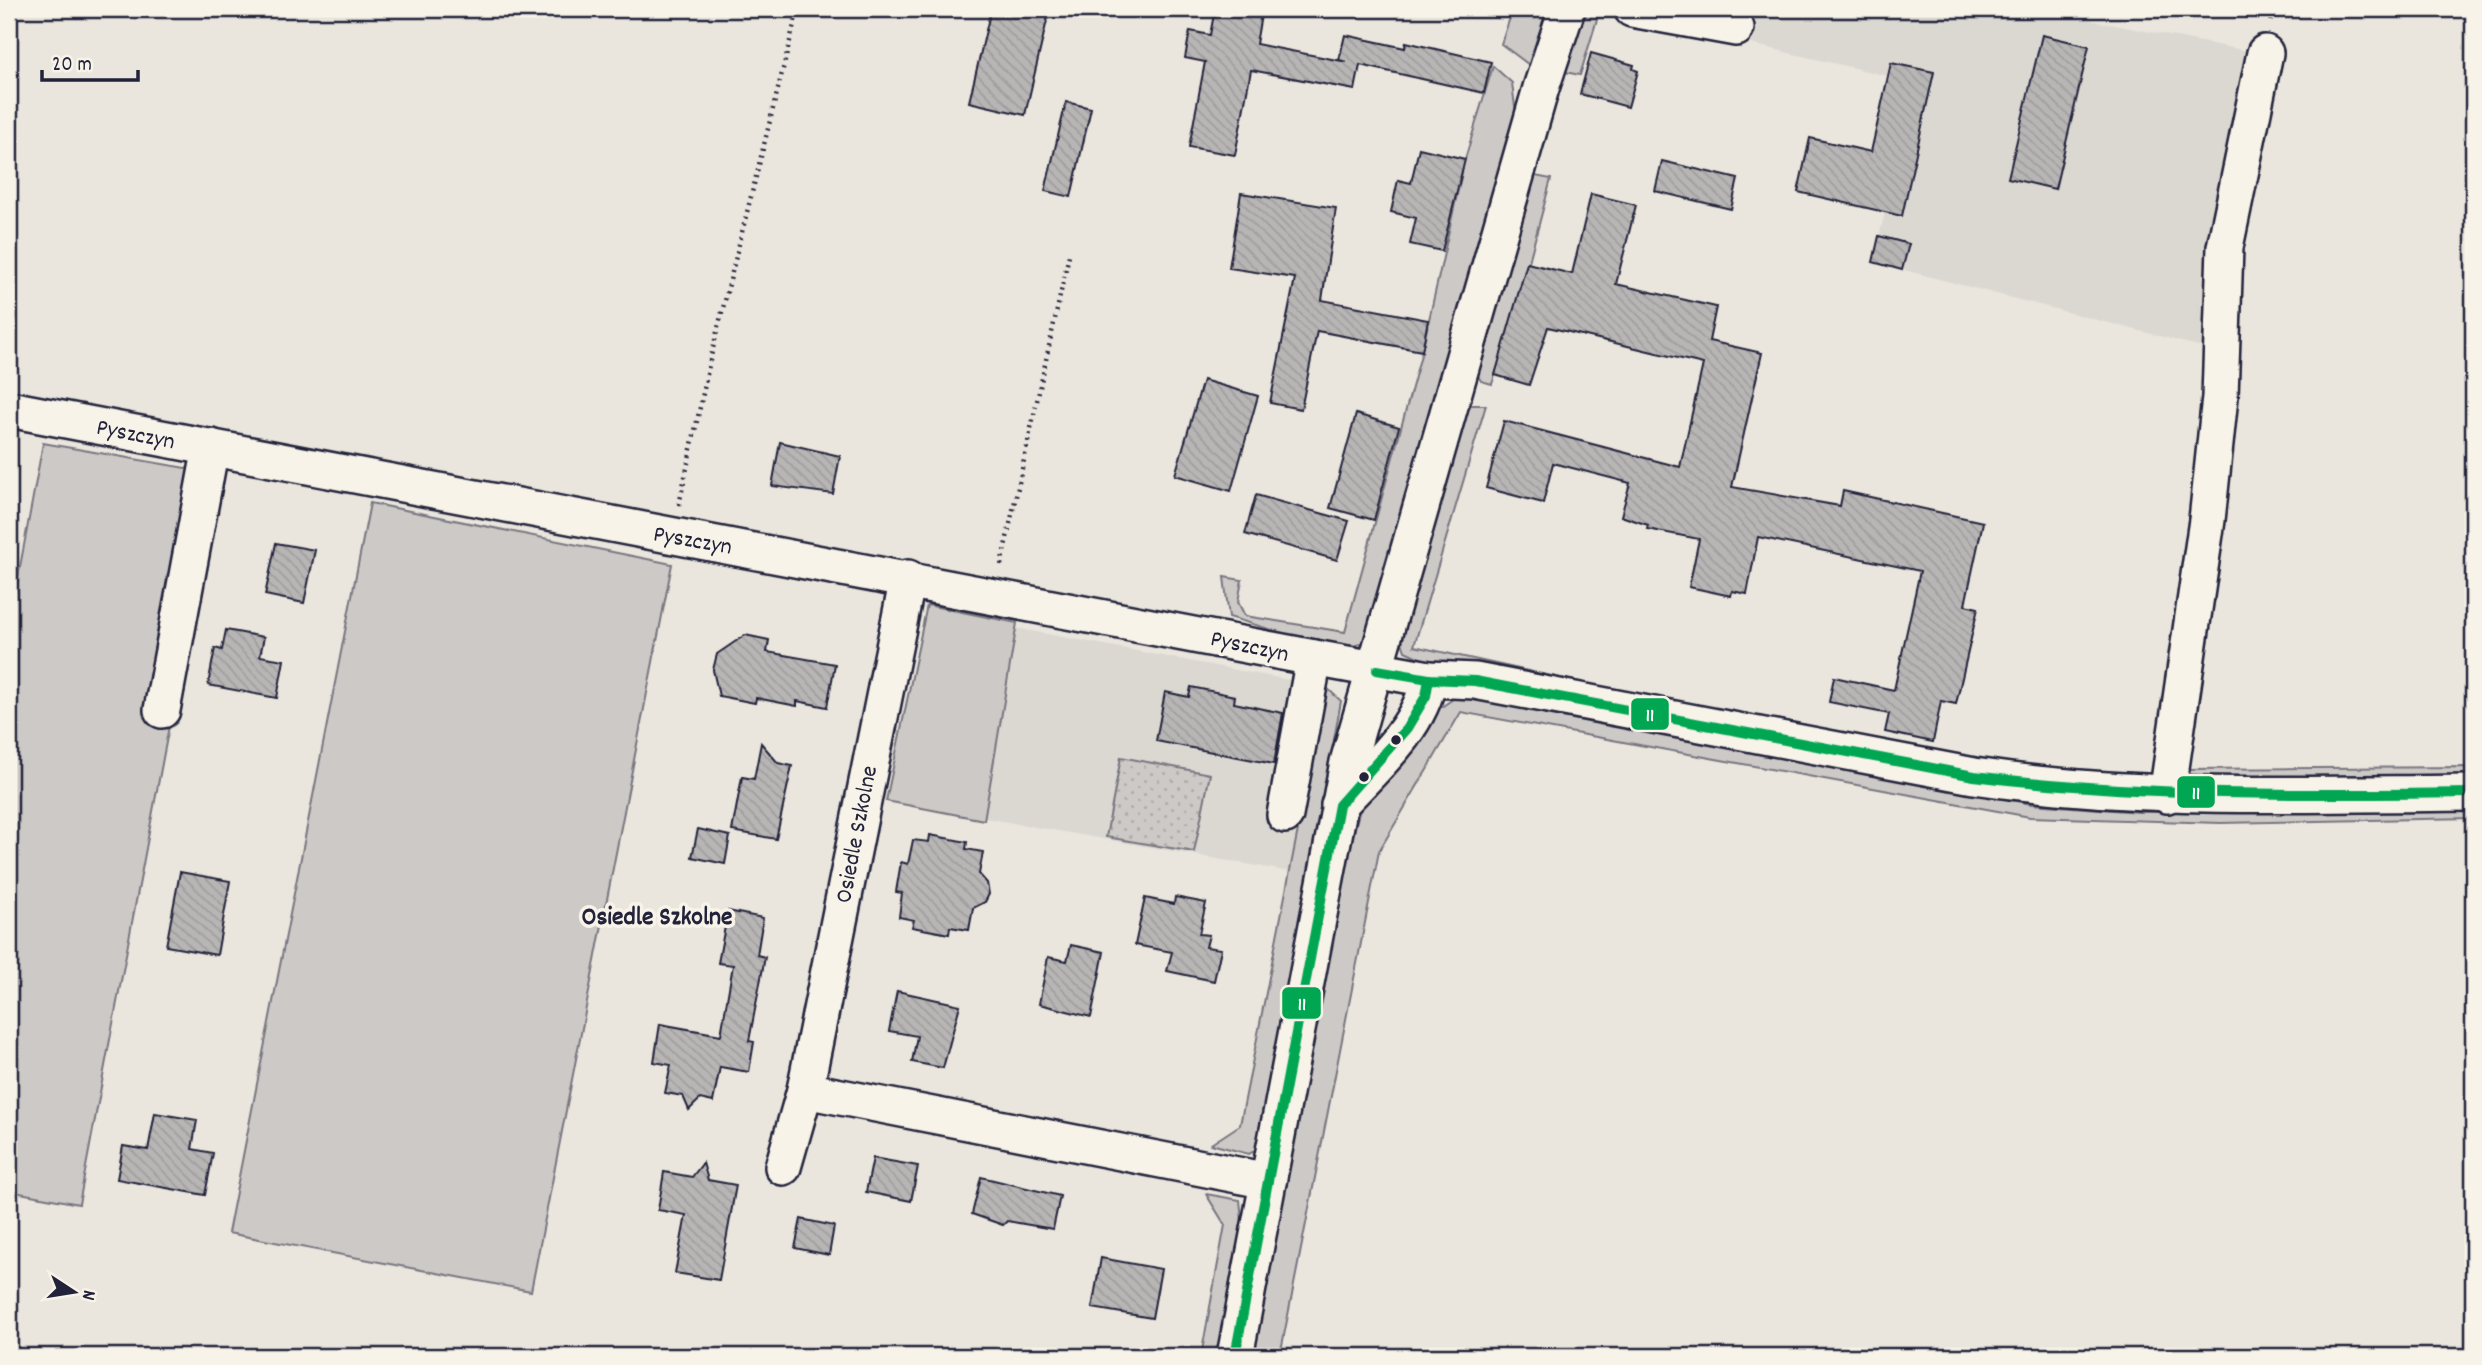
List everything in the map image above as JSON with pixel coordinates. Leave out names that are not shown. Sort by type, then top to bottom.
[{"type":"street","points":[[1235,1356],[1348,762],[1377,670],[1541,88],[1567,9]]},
{"type":"street","points":[[1632,9],[1736,28]]},
{"type":"street","points":[[2167,794],[2220,397],[2225,247],[2265,53]]},
{"type":"street","name":"Pyszczyn","points":[[9,408],[908,578],[1377,670],[1429,679],[1475,681],[1974,776],[2051,788],[2167,794],[2473,793]]},
{"type":"street","points":[[162,710],[211,447]]},
{"type":"street","name":"Osiedle Szkolne","points":[[783,1167],[805,1090],[908,578]]},
{"type":"street","points":[[1285,815],[1314,658]]},
{"type":"street","points":[[1339,805],[1407,728],[1426,696],[1429,679]]},
{"type":"street","points":[[805,1090],[1268,1181]]},
{"type":"path","points":[[672,535],[711,356],[798,9]]},
{"type":"path","points":[[994,597],[1069,254]]},
{"type":"shaded area","points":[[1513,9],[1553,9],[1536,70],[1501,44]]},
{"type":"shaded area","points":[[1741,9],[2033,9],[2253,52],[2209,349],[1873,262],[1885,212],[1798,192],[1810,138],[1871,152],[1888,76],[1734,40]]},
{"type":"shaded area","points":[[1590,13],[1598,16],[1580,75],[1560,71],[1574,25]]},
{"type":"shaded area","points":[[1493,66],[1512,83],[1516,115],[1370,636],[1360,644],[1339,650],[1229,617],[1224,577],[1242,580],[1238,602],[1245,616],[1345,632],[1422,351],[1465,159]]},
{"type":"shaded area","points":[[1530,175],[1551,179],[1514,318],[1492,384],[1481,381],[1475,371]]},
{"type":"shaded area","points":[[1469,405],[1486,405],[1414,646],[1602,687],[1802,724],[1791,728],[1435,665],[1405,651],[1400,636],[1463,412]]},
{"type":"shaded area","points":[[43,443],[197,470],[170,721],[79,1204],[9,1191],[9,626]]},
{"type":"shaded area","points":[[370,503],[672,564],[531,1291],[228,1233]]},
{"type":"shaded area","points":[[927,605],[1017,623],[984,820],[886,801]]},
{"type":"shaded area","points":[[927,611],[1326,687],[1291,872],[888,801]]},
{"type":"shaded area","points":[[1326,687],[1341,701],[1260,1148],[1249,1154],[1211,1144],[1240,1125]]},
{"type":"shaded area","points":[[1462,693],[1478,693],[2031,804],[2140,812],[2473,808],[2473,818],[2220,823],[2030,817],[1461,712],[1379,851],[1280,1356],[1252,1356],[1360,809],[1434,712]]},
{"type":"shaded area","points":[[1121,757],[1210,774],[1194,852],[1106,837]]},
{"type":"shaded area","points":[[2473,767],[2473,779],[2197,783],[2183,769]]},
{"type":"shaded area","points":[[1206,1194],[1240,1200],[1242,1220],[1217,1356],[1201,1356],[1225,1225]]},
{"type":"building","points":[[991,9],[1015,9],[1048,16],[1025,115],[969,102]]},
{"type":"building","points":[[1215,9],[1262,9],[1256,44],[1347,62],[1339,60],[1345,35],[1405,48],[1406,42],[1491,62],[1484,93],[1360,65],[1355,90],[1251,70],[1235,155],[1189,147],[1205,62],[1185,58],[1190,31],[1210,35]]},
{"type":"building","points":[[2042,35],[2089,46],[2055,189],[2008,178]]},
{"type":"building","points":[[1591,53],[1634,65],[1633,69],[1638,71],[1628,107],[1580,94]]},
{"type":"building","points":[[1891,63],[1934,72],[1902,216],[1798,192],[1810,138],[1871,152]]},
{"type":"building","points":[[1066,102],[1091,108],[1071,197],[1045,191]]},
{"type":"building","points":[[1419,148],[1465,159],[1442,251],[1410,244],[1416,218],[1391,212],[1398,180],[1411,183]]},
{"type":"building","points":[[1662,161],[1738,179],[1731,209],[1655,191]]},
{"type":"building","points":[[1241,193],[1336,208],[1322,300],[1428,320],[1422,351],[1317,331],[1301,409],[1270,403],[1295,278],[1229,268]]},
{"type":"building","points":[[1591,194],[1636,205],[1616,284],[1716,307],[1709,341],[1762,353],[1732,487],[1840,506],[1843,491],[1983,522],[1965,605],[1978,608],[1956,704],[1941,701],[1933,742],[1885,732],[1889,714],[1829,702],[1834,677],[1894,690],[1920,571],[1758,537],[1747,594],[1732,591],[1731,596],[1689,587],[1699,539],[1647,529],[1648,525],[1621,516],[1630,483],[1553,463],[1543,503],[1486,488],[1504,421],[1680,467],[1703,364],[1548,327],[1529,385],[1495,375],[1527,263],[1572,274]]},
{"type":"building","points":[[1879,236],[1909,244],[1902,270],[1873,262]]},
{"type":"building","points":[[1203,380],[1258,396],[1231,491],[1175,475]]},
{"type":"building","points":[[1356,414],[1399,427],[1374,520],[1330,508]]},
{"type":"building","points":[[780,442],[840,456],[833,494],[772,486]]},
{"type":"building","points":[[1256,495],[1349,521],[1337,560],[1245,534]]},
{"type":"building","points":[[276,543],[315,550],[304,603],[265,595]]},
{"type":"building","points":[[226,630],[264,637],[260,656],[284,660],[277,698],[208,685],[215,648],[222,650]]},
{"type":"building","points":[[745,635],[769,640],[767,652],[835,664],[827,707],[797,701],[797,706],[756,698],[755,703],[719,696],[713,670],[717,654]]},
{"type":"building","points":[[1191,687],[1235,696],[1234,703],[1283,713],[1274,764],[1156,741],[1165,692],[1189,697]]},
{"type":"building","points":[[761,743],[778,763],[792,766],[776,839],[732,831],[742,777],[754,779]]},
{"type":"building","points":[[698,829],[730,836],[725,864],[692,857]]},
{"type":"building","points":[[930,835],[967,842],[966,849],[983,852],[979,874],[987,883],[989,894],[985,902],[973,908],[969,930],[950,927],[949,934],[912,927],[914,920],[899,917],[902,893],[896,892],[901,862],[908,864],[913,840],[929,842]]},
{"type":"building","points":[[180,872],[230,881],[217,955],[166,946]]},
{"type":"building","points":[[1175,897],[1206,903],[1199,934],[1209,935],[1206,947],[1221,949],[1214,981],[1167,971],[1172,952],[1135,945],[1145,898],[1174,904]]},
{"type":"building","points":[[728,911],[763,918],[757,955],[765,957],[749,1041],[754,1042],[749,1072],[720,1067],[713,1102],[700,1099],[689,1110],[683,1096],[665,1093],[671,1065],[654,1062],[660,1024],[721,1035],[733,965],[718,963]]},
{"type":"building","points":[[1071,945],[1104,952],[1091,1017],[1039,1004],[1048,957],[1067,961]]},
{"type":"building","points":[[897,991],[960,1005],[943,1068],[912,1062],[917,1036],[889,1031]]},
{"type":"building","points":[[155,1113],[197,1120],[192,1149],[213,1153],[205,1195],[117,1179],[123,1146],[148,1150]]},
{"type":"building","points":[[873,1158],[918,1166],[911,1201],[866,1192]]},
{"type":"building","points":[[703,1163],[708,1180],[736,1185],[719,1280],[675,1273],[686,1215],[658,1210],[664,1172],[692,1177]]},
{"type":"building","points":[[981,1177],[1060,1196],[1053,1229],[1007,1221],[1003,1225],[972,1214]]},
{"type":"building","points":[[801,1219],[834,1226],[829,1255],[795,1248]]},
{"type":"building","points":[[1101,1258],[1161,1269],[1152,1318],[1092,1308]]},
{"type":"transit line","name":"11","points":[[1377,670],[1429,679],[1475,681],[1974,776],[2036,783],[2223,793],[2473,793]]},
{"type":"transit line","name":"11","points":[[1235,1356],[1339,805],[1407,728],[1426,696],[1429,679]]},
{"type":"district","name":"Osiedle Szkolne","points":[[657,915]]}]
